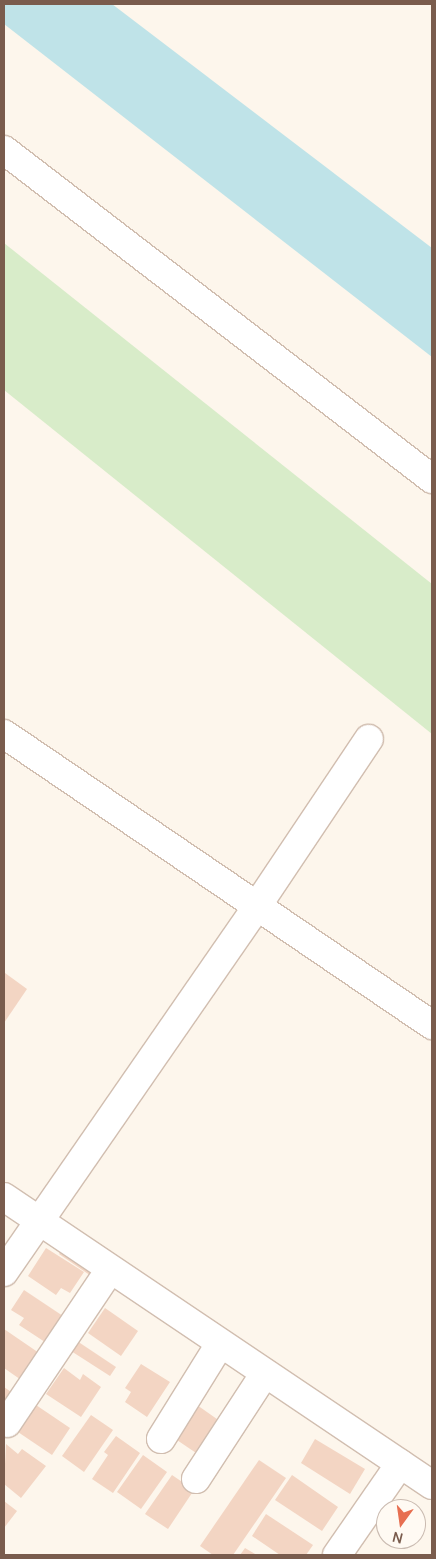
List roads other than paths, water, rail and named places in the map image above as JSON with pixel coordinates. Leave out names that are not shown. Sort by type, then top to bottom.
[{"type":"street","points":[[4,150],[432,479]]},
{"type":"street","points":[[4,734],[432,1025]]},
{"type":"street","points":[[4,1272],[257,906],[369,739]]},
{"type":"street","points":[[4,1197],[432,1485]]},
{"type":"street","points":[[7,1423],[110,1270]]},
{"type":"street","points":[[161,1439],[220,1344]]},
{"type":"street","points":[[196,1479],[265,1373]]},
{"type":"street","points":[[337,1555],[400,1464]]},
{"type":"water","points":[[4,4],[112,4],[432,248],[432,357],[4,24]]}]
